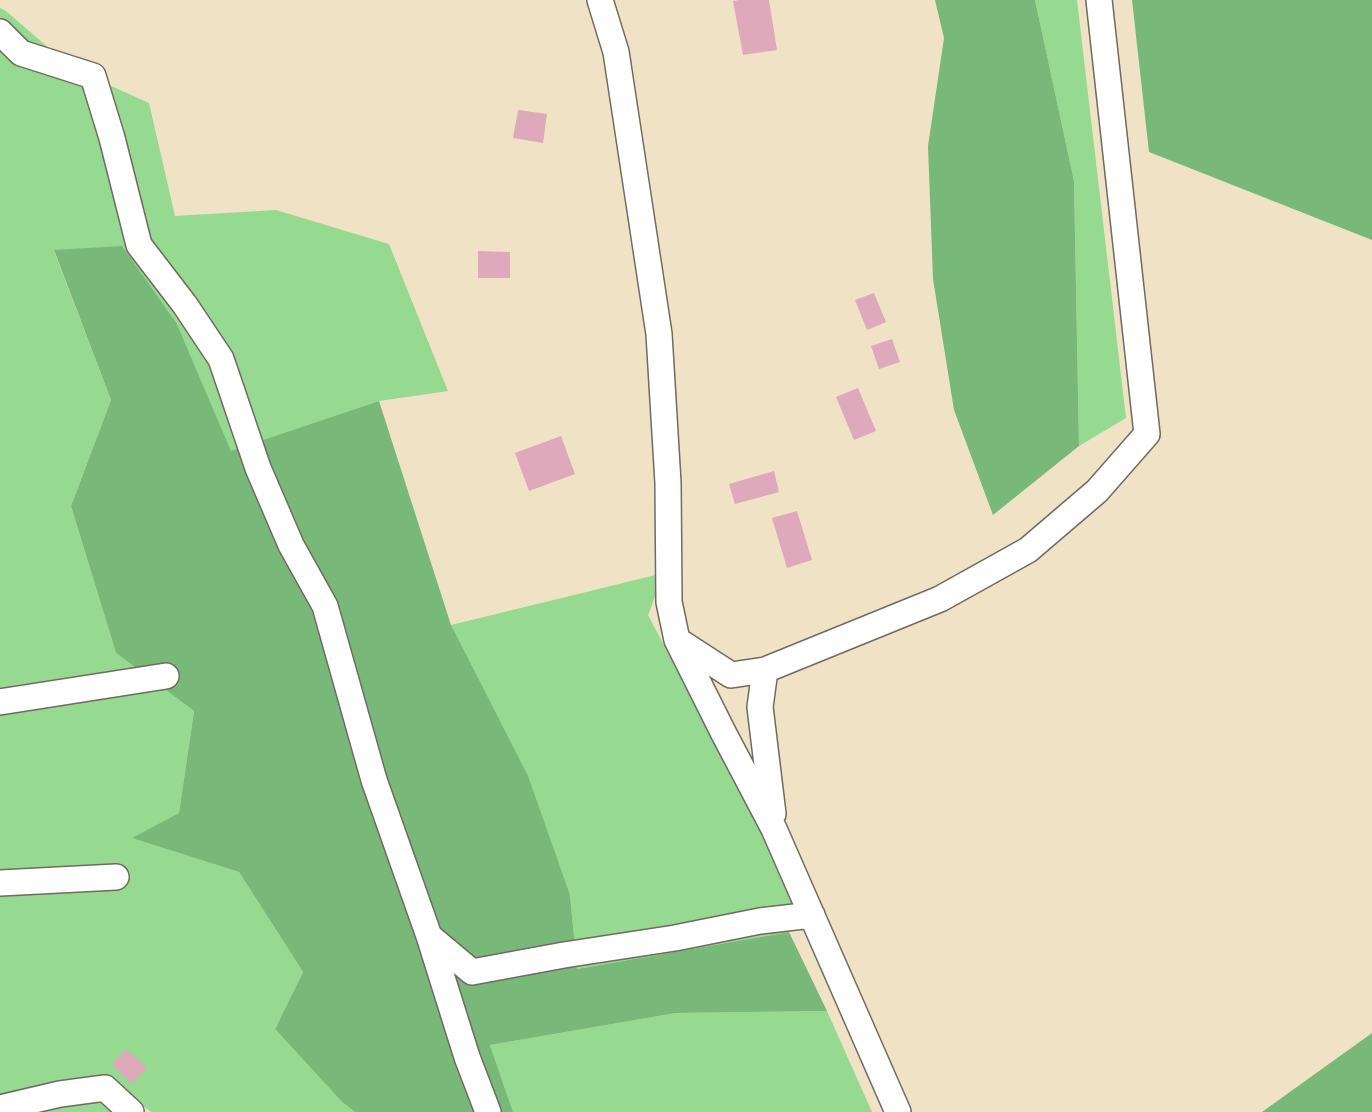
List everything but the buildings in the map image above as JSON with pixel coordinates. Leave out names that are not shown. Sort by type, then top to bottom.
[{"type":"street","points":[[600,0],[616,52],[658,334],[668,484],[669,602],[677,640],[774,829],[898,1112]]},
{"type":"street","points":[[677,640],[731,675],[765,670],[940,600],[1028,550],[1097,491],[1147,434],[1100,0]]},
{"type":"street","points":[[0,32],[11,54],[93,76],[112,138],[139,246],[185,305],[222,358],[258,468],[292,545],[325,606],[374,780],[429,936],[467,1057],[488,1112]]},
{"type":"street","points":[[765,670],[760,707],[774,829]]},
{"type":"street","points":[[0,702],[166,676]]},
{"type":"street","points":[[0,883],[116,877]]},
{"type":"street","points":[[429,936],[472,972],[564,955],[675,938],[760,921],[812,915]]},
{"type":"street","points":[[0,1108],[60,1094],[105,1088],[130,1112]]},
{"type":"green space","points":[[935,0],[1035,0],[1074,181],[1079,446],[993,515],[954,410],[933,279],[928,146],[944,38]]},
{"type":"green space","points":[[1035,0],[1077,0],[1126,418],[1079,446],[1074,181]]},
{"type":"green space","points":[[1132,0],[1372,0],[1372,240],[1149,152]]},
{"type":"green space","points":[[0,8],[6,11],[73,69],[149,103],[175,216],[276,210],[389,244],[448,391],[379,401],[231,452],[177,324],[54,251],[111,400],[71,506],[116,653],[194,711],[179,813],[133,838],[239,872],[303,972],[275,1029],[342,1102],[355,1112],[151,1112],[104,1075],[58,1083],[0,1099]]},
{"type":"green space","points":[[122,246],[177,324],[231,451],[379,401],[451,625],[528,776],[570,895],[577,969],[789,932],[827,1011],[676,1013],[490,1045],[513,1112],[355,1112],[342,1102],[275,1029],[303,972],[239,872],[132,838],[179,813],[194,711],[116,653],[71,506],[111,400],[54,250]]},
{"type":"green space","points":[[664,573],[648,615],[799,901],[789,932],[577,969],[570,895],[451,625]]},
{"type":"green space","points":[[827,1011],[872,1112],[513,1112],[490,1045],[676,1013]]},
{"type":"green space","points":[[1372,1033],[1372,1112],[1262,1112]]},
{"type":"green space","points":[[101,1098],[113,1112],[39,1112]]}]
